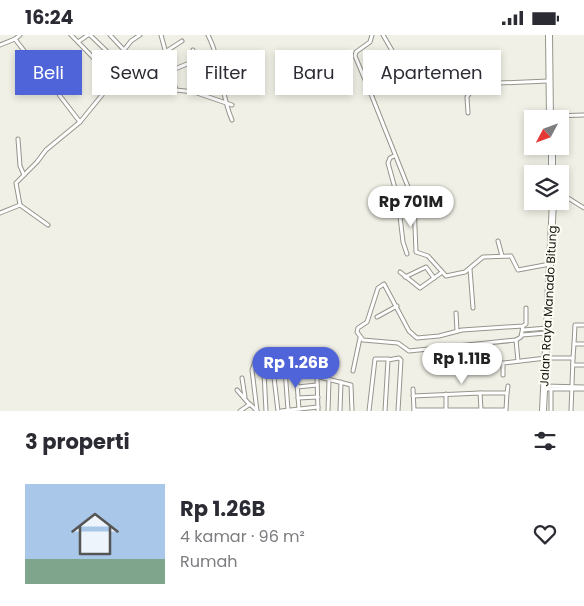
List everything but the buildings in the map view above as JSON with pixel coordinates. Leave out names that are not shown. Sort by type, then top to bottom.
[{"type":"highway","points":[[550,35],[550,110]]},
{"type":"highway","name":"Jalan Raya Manado Bitung","points":[[543,411],[547,388],[546,358],[553,210]]},
{"type":"street","points":[[0,45],[20,35]]},
{"type":"street","points":[[71,35],[92,57]]},
{"type":"street","points":[[78,43],[89,35],[105,50]]},
{"type":"street","points":[[110,35],[124,49],[133,39],[140,35]]},
{"type":"street","points":[[128,35],[133,39]]},
{"type":"street","points":[[161,35],[165,50]]},
{"type":"street","points":[[208,35],[217,57],[226,104],[232,120]]},
{"type":"street","points":[[363,75],[355,56],[356,52],[370,42],[372,35]]},
{"type":"street","points":[[383,35],[392,50]]},
{"type":"street","points":[[15,39],[32,63],[52,80],[63,100],[80,122]]},
{"type":"street","points":[[168,50],[182,41]]},
{"type":"street","points":[[468,113],[467,97],[476,84],[549,81]]},
{"type":"street","points":[[177,91],[194,92],[232,105]]},
{"type":"street","points":[[48,225],[20,205],[16,183],[46,150],[80,122],[102,95]]},
{"type":"street","points":[[371,95],[394,156],[414,202],[415,251],[428,256],[441,273],[448,276],[465,272],[482,257],[511,256],[518,270],[551,264]]},
{"type":"street","points":[[569,116],[584,115]]},
{"type":"street","points":[[18,139],[20,166],[24,175]]},
{"type":"street","points":[[394,156],[389,159],[388,163],[399,203],[403,205]]},
{"type":"street","points":[[569,199],[584,208]]},
{"type":"street","points":[[385,212],[414,202]]},
{"type":"street","points":[[0,213],[20,205]]},
{"type":"street","points":[[399,208],[403,242],[407,253]]},
{"type":"street","points":[[498,241],[502,256]]},
{"type":"street","points":[[405,277],[426,267],[434,278]]},
{"type":"street","points":[[470,268],[474,309]]},
{"type":"street","points":[[400,272],[420,288],[441,273]]},
{"type":"street","points":[[353,371],[360,338],[358,327],[367,322],[380,286],[386,285],[409,331],[417,338],[439,336],[457,331],[547,330]]},
{"type":"street","points":[[377,317],[397,306]]},
{"type":"street","points":[[518,361],[516,340],[526,324],[526,307]]},
{"type":"street","points":[[456,313],[457,331]]},
{"type":"street","points":[[571,411],[575,325],[584,325]]},
{"type":"street","points":[[360,338],[371,343],[398,343],[409,351],[516,340]]},
{"type":"street","points":[[574,344],[584,344]]},
{"type":"street","points":[[503,375],[502,363],[546,358],[573,358]]},
{"type":"street","points":[[256,359],[252,370],[257,411]]},
{"type":"street","points":[[369,411],[375,359],[402,359],[398,411]]},
{"type":"street","points":[[385,411],[389,359]]},
{"type":"street","points":[[574,365],[584,365]]},
{"type":"street","points":[[318,376],[318,409],[280,411],[273,369],[280,367],[318,376],[329,380],[341,382],[352,386],[352,411]]},
{"type":"street","points":[[285,369],[288,410]]},
{"type":"street","points":[[296,371],[299,409]]},
{"type":"street","points":[[264,372],[266,411]]},
{"type":"street","points":[[242,378],[245,397]]},
{"type":"street","points":[[328,411],[329,380]]},
{"type":"street","points":[[340,411],[341,382]]},
{"type":"street","points":[[297,387],[318,385]]},
{"type":"street","points":[[413,389],[414,410],[481,411],[507,410],[508,387]]},
{"type":"street","points":[[547,388],[584,388]]},
{"type":"street","points":[[547,388],[572,388]]},
{"type":"street","points":[[547,388],[551,411]]},
{"type":"street","points":[[237,390],[257,411]]},
{"type":"street","points":[[480,393],[481,411]]},
{"type":"street","points":[[413,396],[507,393]]},
{"type":"street","points":[[446,394],[446,410]]},
{"type":"street","points":[[298,398],[318,397]]},
{"type":"street","points":[[240,411],[250,405]]}]
